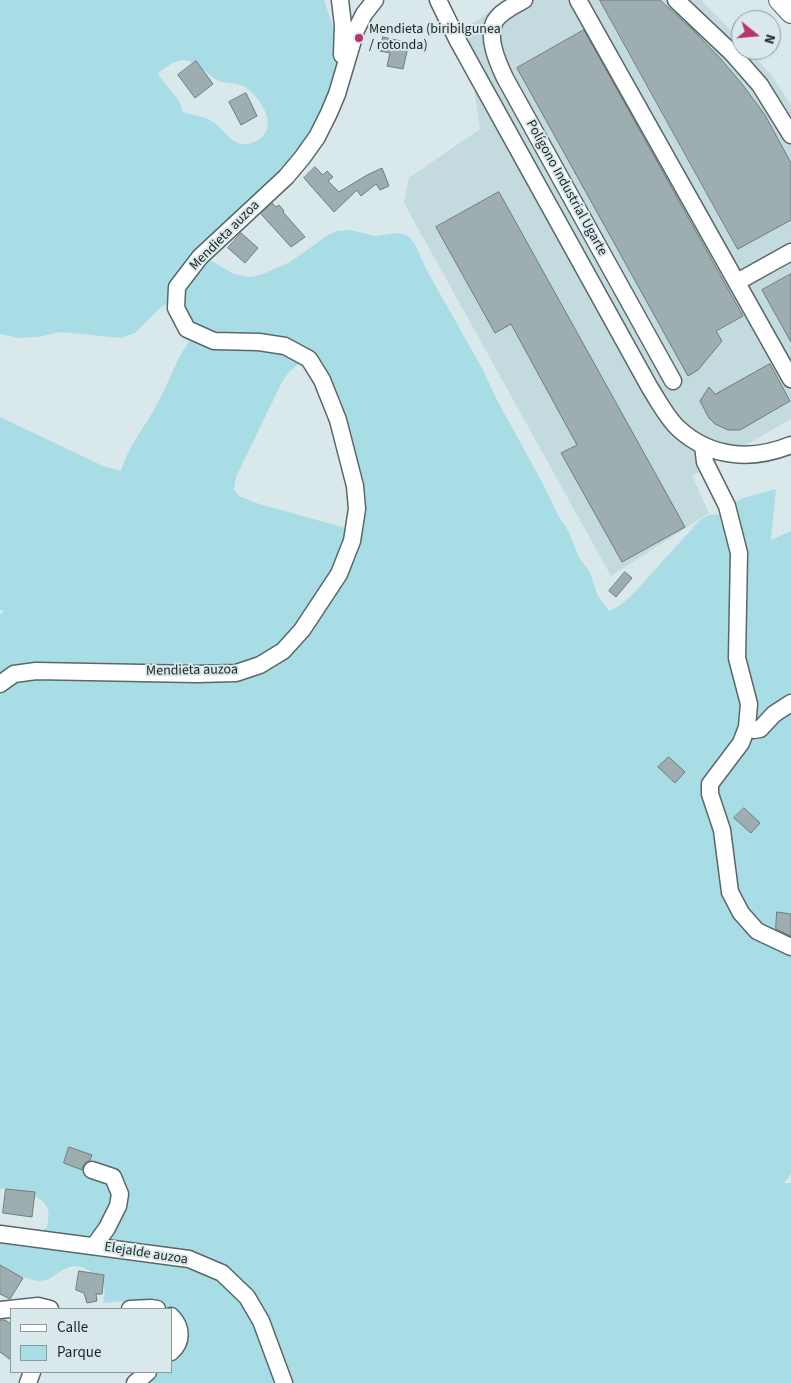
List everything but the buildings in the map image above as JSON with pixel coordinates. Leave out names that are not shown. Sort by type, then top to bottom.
[{"type":"main road","points":[[779,0],[791,13]]},
{"type":"street","points":[[337,94],[343,48],[340,0]]},
{"type":"street","name":"Mendieta auzoa","points":[[0,684],[14,674],[36,671],[236,673],[260,665],[283,651],[302,630],[338,574],[352,541],[356,509],[355,486],[338,420],[322,380],[309,359],[285,346],[259,342],[214,341],[187,329],[176,308],[177,286],[200,257],[286,177],[317,137],[337,94],[356,30],[364,14],[375,0]]},
{"type":"street","points":[[426,0],[458,42]]},
{"type":"street","points":[[438,0],[458,42],[650,388],[668,417],[678,428],[703,445],[731,454],[746,456],[771,452],[791,445]]},
{"type":"street","name":"Polígono Industrial Ugarte","points":[[524,0],[505,11],[495,21],[493,35],[494,54],[505,78],[673,381]]},
{"type":"street","points":[[578,0],[791,379]]},
{"type":"street","points":[[676,0],[732,53],[760,85],[791,135]]},
{"type":"street","points":[[737,282],[791,252]]},
{"type":"street","points":[[703,445],[705,462],[727,506],[740,553],[737,658],[749,704],[747,727],[740,743],[710,784],[710,794],[722,830],[730,892],[741,913],[757,931],[791,947]]},
{"type":"street","points":[[747,727],[754,730],[760,729],[774,714],[791,703]]},
{"type":"street","points":[[92,1170],[112,1177],[120,1194],[116,1213],[94,1246]]},
{"type":"street","name":"Elejalde auzoa","points":[[0,1234],[189,1259],[222,1273],[247,1297],[261,1321],[284,1383]]},
{"type":"street","points":[[19,1308],[38,1306],[46,1308]]},
{"type":"street","points":[[172,1317],[180,1331],[180,1341],[172,1351]]},
{"type":"street","points":[[135,1383],[147,1373]]},
{"type":"shaded area","points":[[508,0],[701,0],[731,31],[731,60],[758,60],[772,76],[791,105],[791,419],[692,476],[709,513],[611,576],[404,203],[409,178],[480,129],[465,28]]},
{"type":"green space","points":[[0,0],[324,0],[336,39],[335,79],[303,154],[208,259],[234,274],[251,277],[263,274],[290,262],[328,235],[337,231],[350,230],[375,236],[399,233],[408,236],[415,244],[426,269],[482,368],[559,517],[569,532],[579,557],[590,573],[598,596],[609,611],[619,606],[632,595],[700,520],[709,515],[720,514],[743,498],[776,489],[771,540],[791,531],[791,1174],[784,1183],[791,1183],[791,1383],[141,1383],[154,1373],[172,1373],[172,1354],[184,1341],[172,1316],[172,1308],[143,1299],[103,1303],[105,1291],[103,1284],[97,1276],[77,1266],[63,1270],[47,1280],[35,1281],[0,1266],[0,1235],[43,1230],[47,1227],[49,1214],[44,1202],[39,1198],[19,1190],[0,1189],[0,615],[4,610],[0,610],[0,417],[103,466],[121,471],[133,443],[153,411],[182,352],[193,337],[172,300],[160,308],[135,333],[121,338],[60,332],[38,337],[20,338],[0,334]],"holes":[[[183,60],[188,61],[219,81],[239,84],[250,91],[260,103],[267,116],[267,130],[263,136],[251,143],[239,143],[231,139],[212,121],[183,112],[179,101],[158,73],[172,63]],[[298,364],[305,368],[314,379],[335,434],[350,492],[349,529],[256,503],[239,496],[234,489],[236,477],[281,384],[288,373]]]},
{"type":"place","name":"Mendieta (biribilgunea / rotonda)","points":[[359,38]]}]
